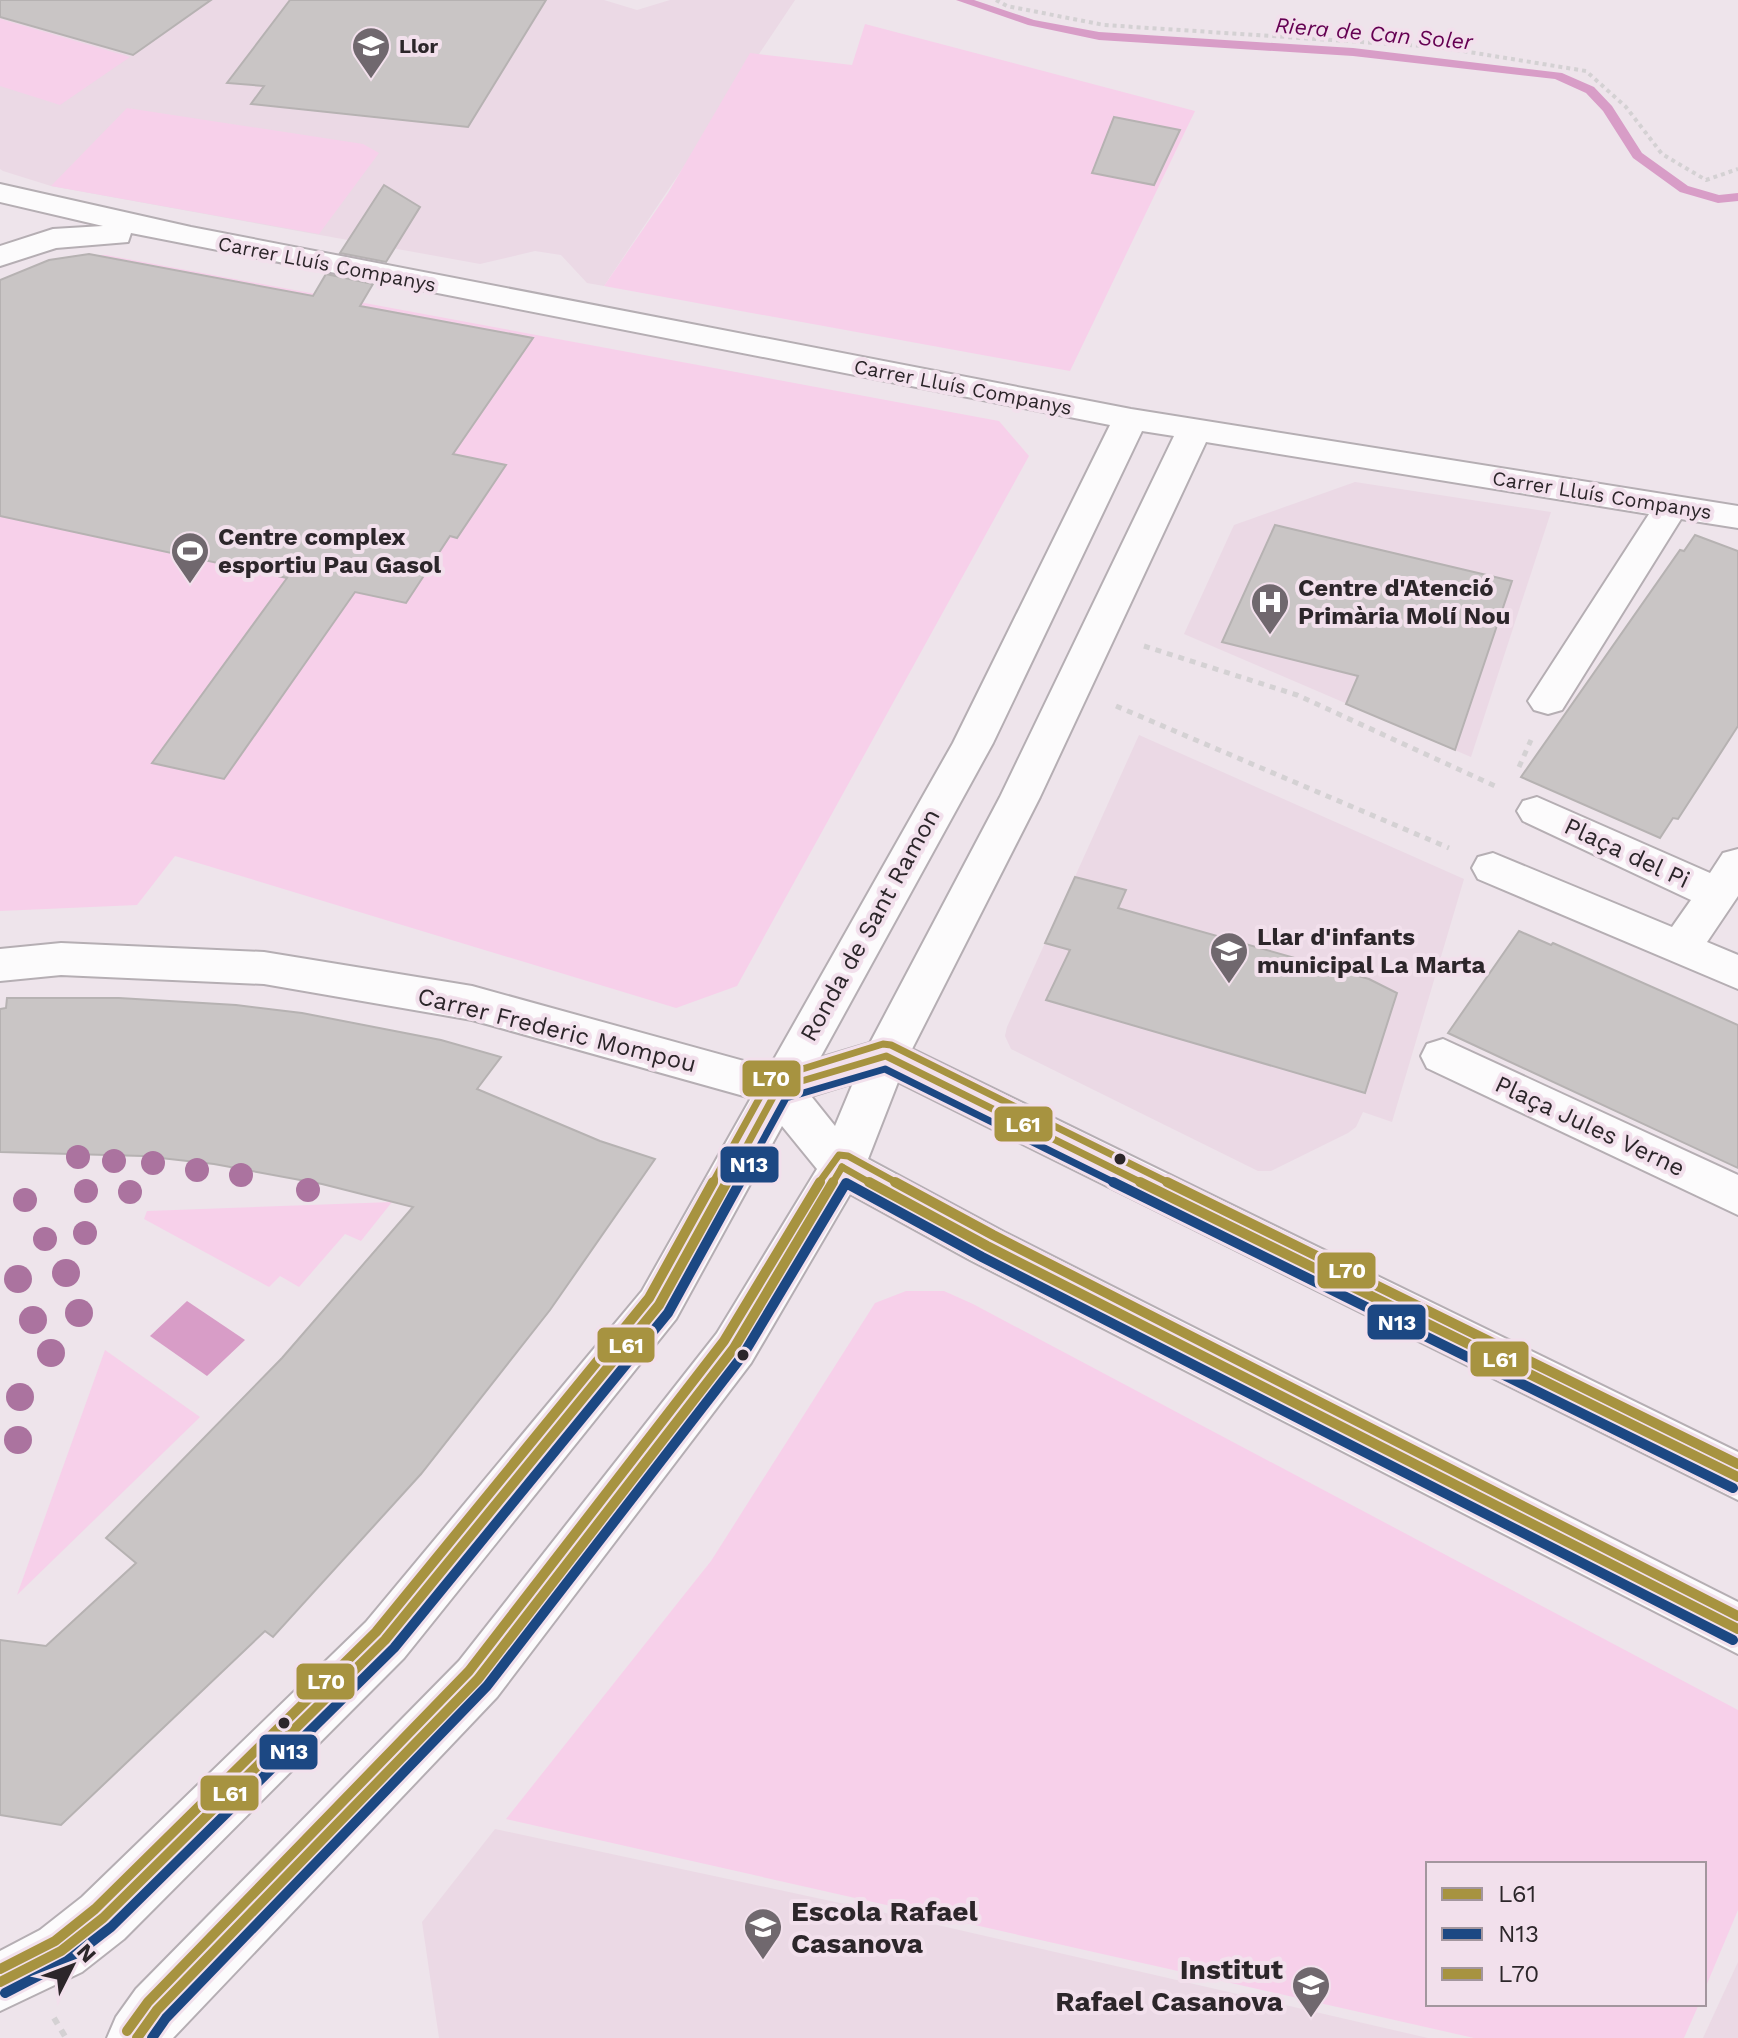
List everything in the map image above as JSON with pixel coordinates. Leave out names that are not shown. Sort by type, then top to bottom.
[{"type":"street","name":"Carrer Lluís Companys","points":[[0,193],[191,237],[1131,419],[1738,517]]},
{"type":"street","name":"Carrer Lluís Companys","points":[[0,256],[28,245],[75,235],[191,237]]},
{"type":"street","name":"Ronda de Sant Ramon","points":[[0,1982],[61,1951],[103,1918],[385,1640],[659,1305],[973,743],[1131,419]]},
{"type":"street","points":[[137,2038],[157,2010],[478,1679],[734,1348],[842,1167],[886,1056],[1020,797],[1194,430]]},
{"type":"street","points":[[1548,701],[1671,507]]},
{"type":"street","name":"Plaça del Pi","points":[[1522,802],[1728,879],[1680,948]]},
{"type":"street","points":[[1477,861],[1738,973]]},
{"type":"street","name":"Carrer Frederic Mompou","points":[[0,965],[61,959],[264,968],[472,1003],[778,1088]]},
{"type":"street","points":[[1738,1477],[886,1056],[778,1088],[842,1167],[987,1246],[1738,1629]]},
{"type":"street","name":"Plaça Jules Verne","points":[[1443,1056],[1738,1196]]},
{"type":"path","points":[[996,0],[1007,6],[1104,25],[1438,47],[1586,71],[1626,107],[1662,154],[1706,180],[1738,169]]},
{"type":"path","points":[[1098,632],[1297,695],[1522,802],[1548,701]]},
{"type":"path","points":[[1071,687],[1477,861]]},
{"type":"shaded area","name":"Llor","points":[[0,0],[604,0],[637,10],[670,0],[795,0],[604,286],[587,283],[561,255],[535,251],[480,264],[51,186],[3,171],[0,169]]},
{"type":"shaded area","points":[[0,19],[130,57],[60,105],[0,86]]},
{"type":"shaded area","points":[[865,24],[1195,111],[1070,371],[604,286],[668,193],[750,53],[852,65]]},
{"type":"shaded area","points":[[127,108],[363,144],[379,153],[319,234],[51,186]]},
{"type":"shaded area","points":[[106,255],[999,421],[1029,456],[737,986],[676,1008],[175,856],[137,905],[0,911],[0,281],[49,260]]},
{"type":"shaded area","points":[[1355,482],[1551,512],[1471,757],[1184,634],[1234,525]]},
{"type":"shaded area","name":"Llar d'infants municipal La Marta","points":[[1139,735],[1464,879],[1392,1122],[1363,1112],[1356,1127],[1348,1133],[1271,1171],[1258,1171],[1011,1049],[1005,1036],[1007,1027]]},
{"type":"shaded area","points":[[392,1202],[361,1241],[345,1234],[299,1287],[280,1276],[269,1287],[144,1219],[147,1211]]},
{"type":"shaded area","points":[[906,1291],[944,1291],[973,1304],[1738,1710],[1738,1910],[1706,1986],[1706,1862],[1426,1862],[1426,2006],[1698,2006],[1684,2038],[1474,2038],[506,1819],[711,1561],[875,1303]]},
{"type":"shaded area","points":[[187,1301],[245,1340],[207,1376],[150,1336]]},
{"type":"shaded area","points":[[105,1350],[200,1417],[17,1595]]},
{"type":"shaded area","name":"Escola Rafael Casanova","points":[[495,1829],[868,1909],[1428,2038],[439,2038],[422,1922]]},
{"type":"shaded area","points":[[1738,1962],[1738,2038],[1703,2038]]},
{"type":"building","points":[[0,0],[211,0],[133,55],[0,17]]},
{"type":"building","points":[[290,0],[546,0],[468,127],[251,104],[264,86],[227,83]]},
{"type":"building","points":[[1114,117],[1180,130],[1154,185],[1092,173]]},
{"type":"building","points":[[384,185],[420,207],[386,262],[340,253]]},
{"type":"building","name":"Centre complex esportiu Pau Gasol","points":[[89,254],[313,296],[326,274],[373,284],[360,306],[533,338],[453,454],[506,465],[457,538],[450,536],[406,603],[355,592],[224,779],[152,763],[287,578],[0,516],[0,280],[49,260]]},
{"type":"building","name":"Centre d'Atenció Primària Molí Nou","points":[[1275,525],[1512,581],[1455,750],[1346,704],[1358,676],[1222,642]]},
{"type":"building","points":[[1695,535],[1738,551],[1738,726],[1678,819],[1673,818],[1660,838],[1521,777],[1680,550],[1684,551]]},
{"type":"building","points":[[1075,877],[1126,890],[1118,908],[1369,979],[1397,993],[1365,1093],[1046,1000],[1070,950],[1045,943]]},
{"type":"building","points":[[1519,931],[1738,1025],[1738,1168],[1448,1033]]},
{"type":"building","points":[[7,998],[119,998],[236,1005],[302,1013],[441,1040],[501,1057],[477,1089],[600,1141],[655,1159],[550,1310],[421,1474],[273,1637],[265,1631],[61,1825],[0,1815],[0,1640],[46,1646],[136,1563],[106,1538],[282,1358],[413,1207],[322,1184],[214,1164],[143,1156],[0,1152],[0,1009],[6,1008]]},
{"type":"waterway","name":"Riera de Can Soler","points":[[962,0],[1032,23],[1099,36],[1353,52],[1558,76],[1590,90],[1608,109],[1637,155],[1684,189],[1718,199],[1738,197]]},
{"type":"transit line","name":"L70","points":[[0,1969],[55,1941],[95,1909],[376,1632],[649,1298],[770,1079],[883,1044],[891,1045],[1738,1464]]},
{"type":"transit line","name":"L61","points":[[778,1088],[886,1056],[1738,1477]]},
{"type":"transit line","name":"N13","points":[[5,1993],[67,1961],[111,1927],[394,1648],[668,1313],[786,1098],[885,1069],[1733,1488]]},
{"type":"transit line","name":"L61","points":[[0,1982],[61,1951],[103,1918],[385,1640],[659,1305],[778,1088]]},
{"type":"transit line","name":"L70","points":[[127,2031],[148,2002],[469,1671],[724,1341],[832,1161],[839,1155],[848,1156],[993,1235],[1738,1616]]},
{"type":"transit line","name":"L61","points":[[842,1167],[987,1246],[1738,1629]]},
{"type":"transit line","name":"L61","points":[[137,2038],[157,2010],[478,1679],[734,1348],[842,1167]]},
{"type":"transit line","name":"N13","points":[[152,2038],[166,2018],[487,1686],[743,1355],[846,1183],[982,1257],[1733,1640]]},
{"type":"place","name":"Llor","points":[[371,80]]},
{"type":"place","name":"Centre complex esportiu Pau Gasol","points":[[190,585]]},
{"type":"place","name":"Centre d'Atenció Primària Molí Nou","points":[[1270,636]]},
{"type":"place","name":"Llar d'infants municipal La Marta","points":[[1229,985]]},
{"type":"place","name":"Escola Rafael Casanova","points":[[763,1961]]},
{"type":"place","name":"Institut Rafael Casanova","points":[[1311,2019]]}]
